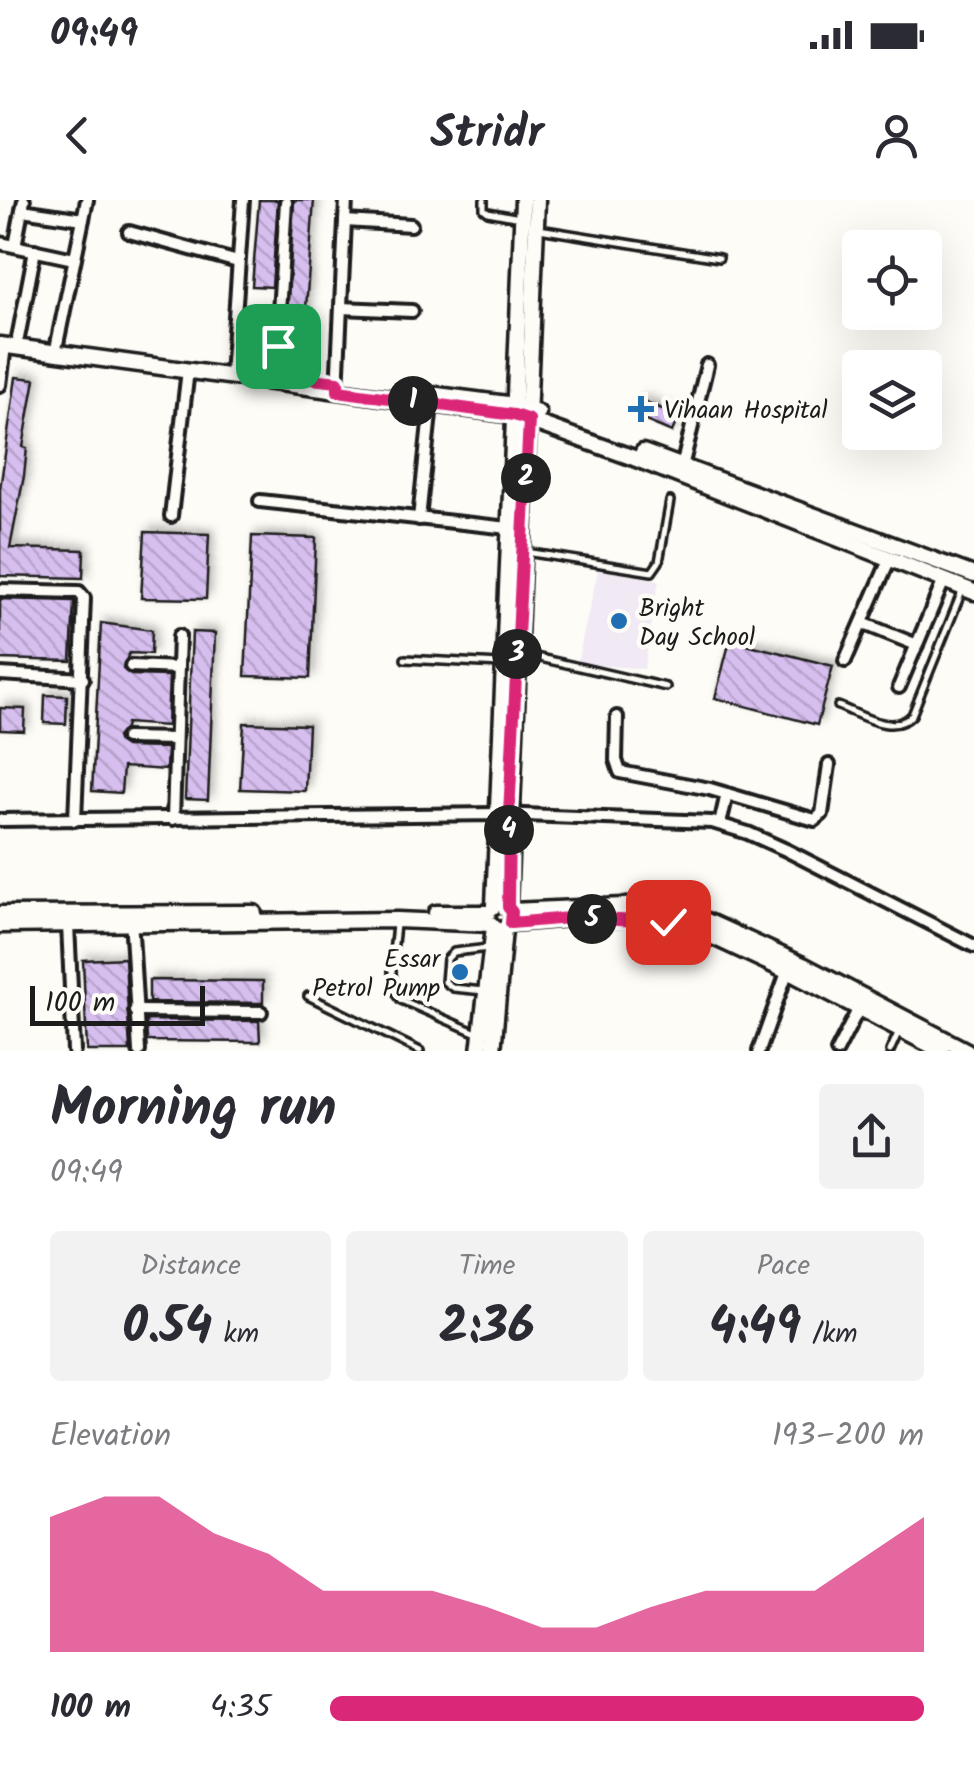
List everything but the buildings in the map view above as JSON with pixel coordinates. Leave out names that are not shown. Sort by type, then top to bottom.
[{"type":"main road","points":[[503,814],[523,551],[523,200]]},
{"type":"main road","points":[[493,1051],[510,528],[537,200]]},
{"type":"main road","points":[[6,341],[188,370],[272,374],[431,404],[522,412]]},
{"type":"main road","points":[[6,341],[57,344],[231,373],[522,412],[970,582]]},
{"type":"main road","points":[[681,472],[944,580],[970,582]]},
{"type":"main road","points":[[0,914],[131,919],[500,918]]},
{"type":"main road","points":[[480,1043],[492,948],[500,918]]},
{"type":"main road","points":[[0,925],[68,925],[131,919],[569,918],[668,922],[789,966],[968,1051]]},
{"type":"main road","points":[[789,966],[858,1008],[942,1051]]},
{"type":"street","points":[[57,344],[87,200]]},
{"type":"street","points":[[231,373],[242,200]]},
{"type":"street","points":[[338,387],[346,200]]},
{"type":"street","points":[[272,374],[286,202]]},
{"type":"street","points":[[16,246],[23,205],[83,219]]},
{"type":"street","points":[[345,221],[411,225]]},
{"type":"street","points":[[129,232],[238,262]]},
{"type":"street","points":[[0,243],[74,259]]},
{"type":"street","points":[[0,385],[6,341],[35,250]]},
{"type":"street","points":[[341,308],[412,311]]},
{"type":"street","points":[[681,472],[707,365]]},
{"type":"street","points":[[171,516],[188,370]]},
{"type":"street","points":[[419,518],[431,404]]},
{"type":"street","points":[[260,501],[510,528]]},
{"type":"street","points":[[845,661],[890,558]]},
{"type":"street","points":[[899,687],[944,580]]},
{"type":"street","points":[[0,590],[82,594],[83,679],[76,820]]},
{"type":"street","points":[[862,623],[916,645]]},
{"type":"street","points":[[173,818],[179,636]]},
{"type":"street","points":[[131,666],[178,668]]},
{"type":"street","points":[[0,674],[83,679]]},
{"type":"street","points":[[616,718],[616,760],[620,772],[727,794],[816,820],[822,814],[829,765]]},
{"type":"street","points":[[126,738],[176,739]]},
{"type":"street","points":[[720,824],[727,794]]},
{"type":"street","points":[[0,820],[503,814],[668,818],[720,824],[786,850],[974,946]]},
{"type":"street","points":[[131,919],[140,1051]]},
{"type":"street","points":[[68,925],[74,1051]]},
{"type":"street","points":[[759,1051],[789,966]]},
{"type":"street","points":[[837,1051],[858,1008]]},
{"type":"street","points":[[135,1012],[261,1012]]},
{"type":"lane","points":[[484,200],[488,212],[523,218]]},
{"type":"lane","points":[[537,228],[718,258]]},
{"type":"lane","points":[[523,551],[652,572],[660,562],[670,501]]},
{"type":"lane","points":[[838,706],[892,726],[904,723],[912,714],[970,582]]},
{"type":"lane","points":[[518,653],[666,687]]},
{"type":"lane","points":[[404,659],[504,664]]},
{"type":"lane","points":[[397,920],[393,984],[396,994],[480,1043]]},
{"type":"lane","points":[[486,992],[454,988],[445,982],[447,959],[454,952],[492,948]]},
{"type":"lane","points":[[308,996],[420,1051]]},
{"type":"lane","points":[[890,1051],[899,1029]]},
{"type":"shaded area","name":"Bright Day School","points":[[598,570],[659,580],[644,669],[577,663]]},
{"type":"place","name":"Vihaan Hospital","points":[[641,409]]},
{"type":"place","name":"Bright Day School","points":[[619,621]]},
{"type":"place","name":"Essar Petrol Pump","points":[[460,972]]},
{"type":"route","points":[[278,346],[275,375],[338,382],[338,391],[529,420],[509,814],[511,923],[569,918],[668,922]]}]
